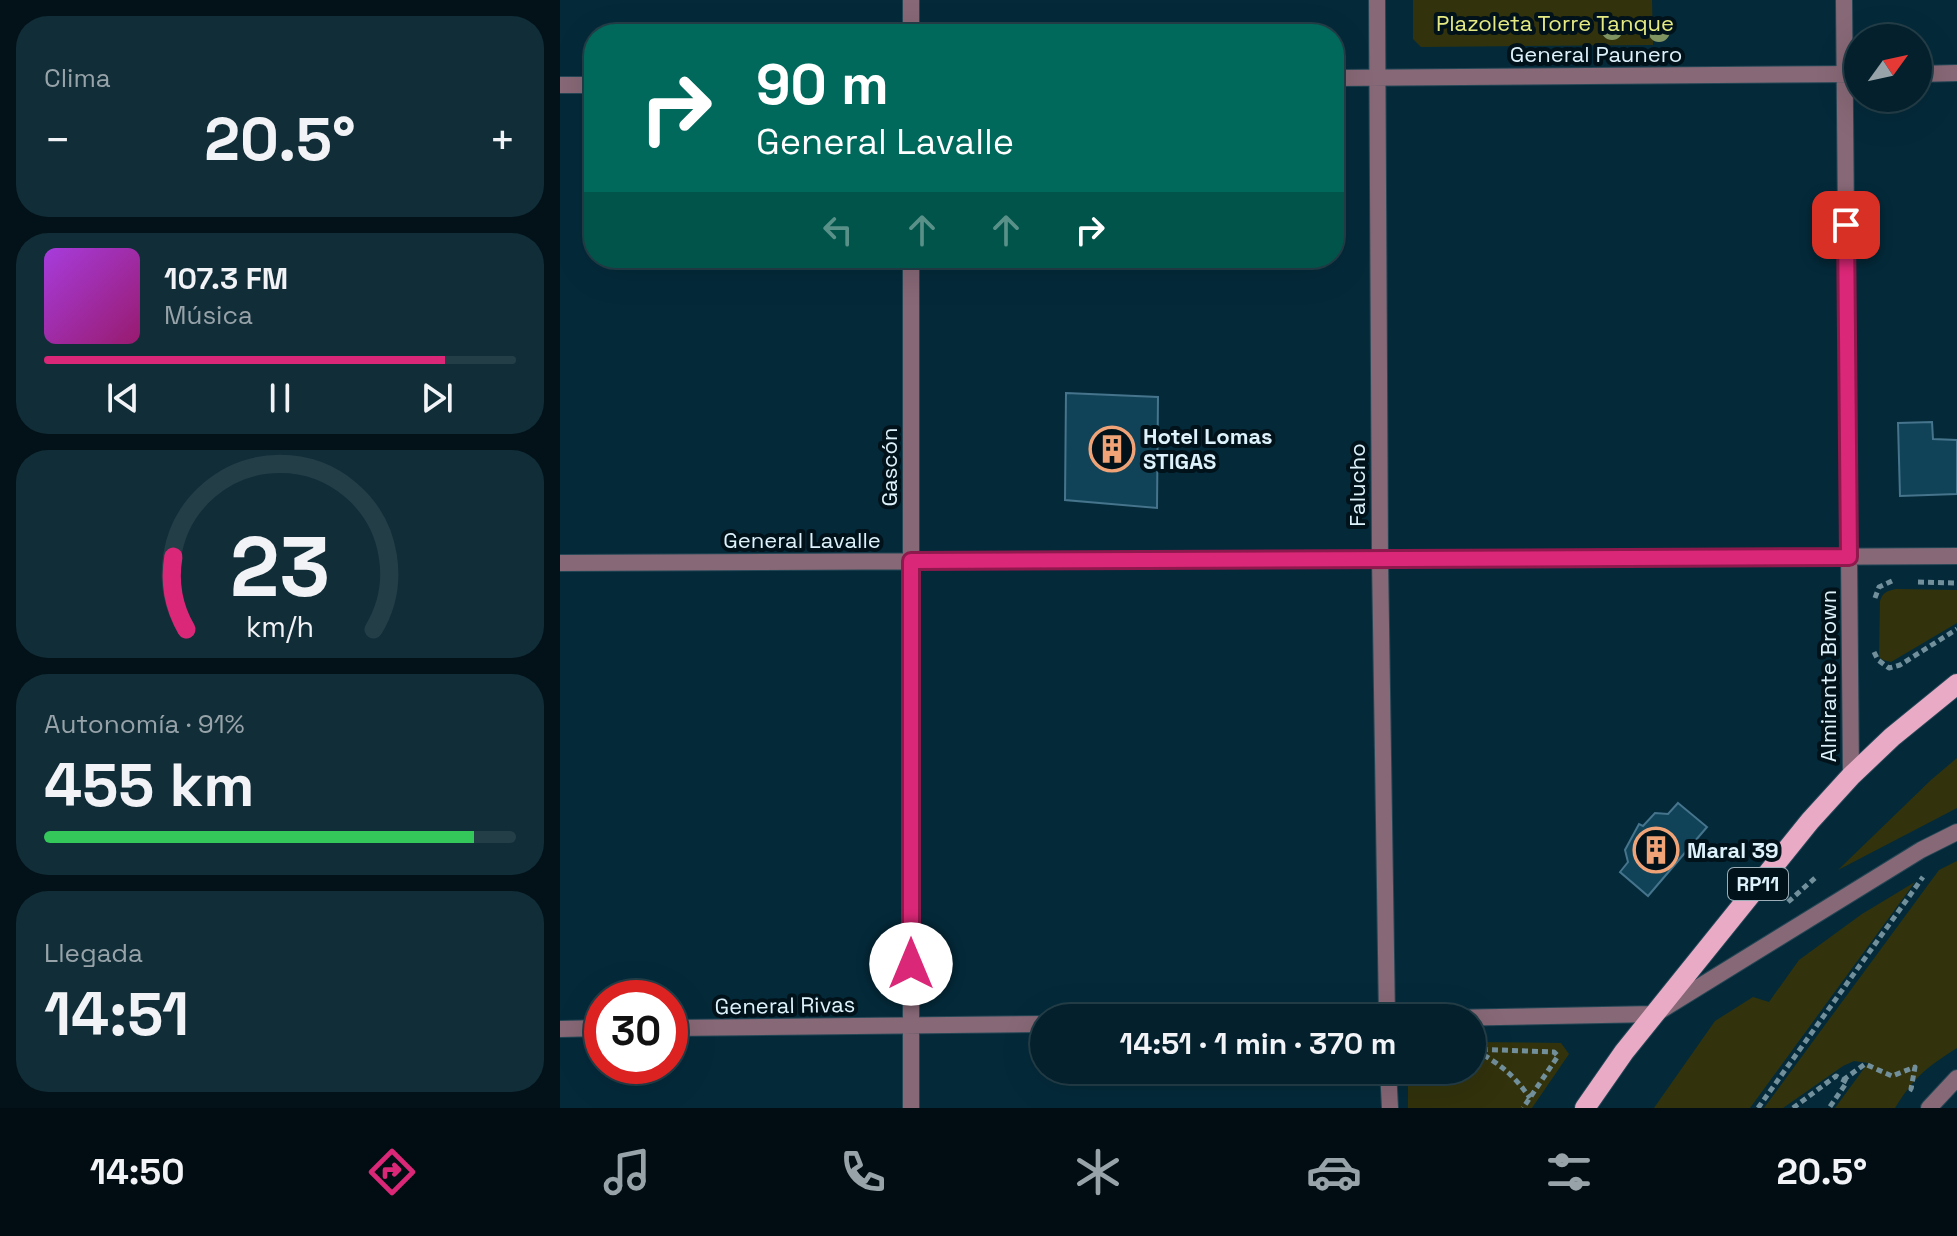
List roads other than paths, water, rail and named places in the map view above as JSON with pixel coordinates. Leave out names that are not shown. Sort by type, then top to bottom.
[{"type":"main road","name":"RP11","points":[[1585,1108],[1624,1052],[1772,866],[1851,776],[1892,737],[1957,684]]},
{"type":"street","points":[[911,0],[911,24]]},
{"type":"street","name":"Falucho","points":[[1377,0],[1380,559],[1387,1004]]},
{"type":"street","name":"Almirante Brown","points":[[1844,0],[1847,24]]},
{"type":"street","points":[[1932,74],[1957,73]]},
{"type":"street","name":"General Paunero","points":[[1344,78],[1844,74]]},
{"type":"street","points":[[560,85],[584,85]]},
{"type":"street","name":"Almirante Brown","points":[[1851,776],[1852,112]]},
{"type":"street","name":"Gascón","points":[[911,268],[911,1108]]},
{"type":"street","name":"General Lavalle","points":[[560,563],[1957,556]]},
{"type":"street","points":[[1486,1017],[1655,1014],[1921,850],[1957,832]]},
{"type":"street","name":"General Rivas","points":[[688,1028],[1030,1024]]},
{"type":"street","points":[[560,1029],[584,1028]]},
{"type":"street","points":[[1926,1102],[1957,1078]]},
{"type":"street","points":[[1389,1084],[1390,1108]]},
{"type":"place","name":"Hotel Lomas STIGAS","points":[[1112,449]]},
{"type":"place","name":"Maral 39","points":[[1656,850]]},
{"type":"park label","name":"Plazoleta Torre Tanque","points":[[1555,23]]}]
